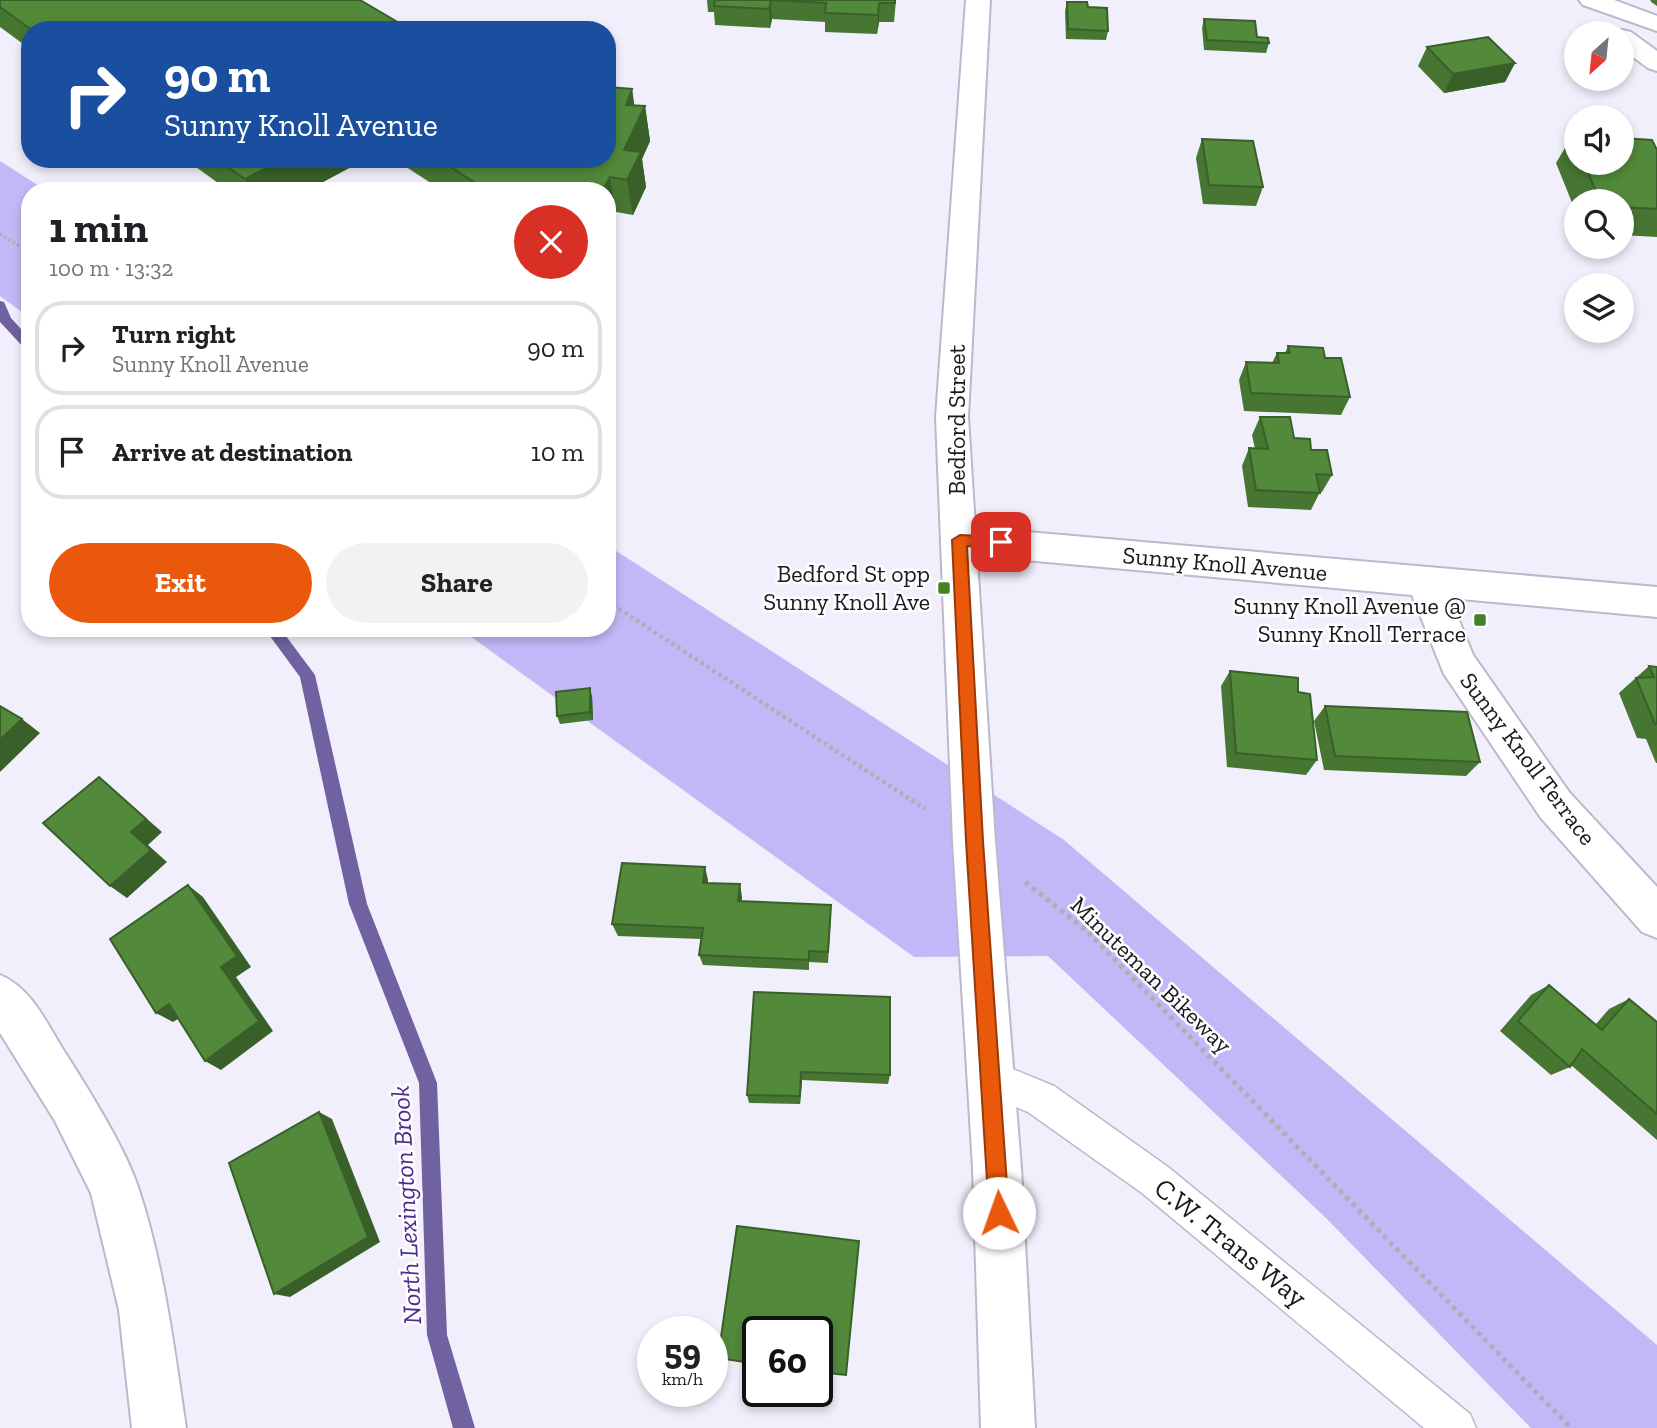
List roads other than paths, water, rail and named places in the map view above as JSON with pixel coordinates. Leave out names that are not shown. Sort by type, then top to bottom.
[{"type":"main road","name":"Bedford Street","points":[[978,0],[952,417],[974,841],[991,1078],[1008,1428]]},
{"type":"main road","points":[[1575,0],[1602,21]]},
{"type":"main road","points":[[1591,0],[1657,24]]},
{"type":"main road","points":[[1634,46],[1657,63]]},
{"type":"main road","name":"Sunny Knoll Avenue","points":[[960,540],[1657,602]]},
{"type":"main road","name":"Sunny Knoll Terrace","points":[[1426,583],[1457,663],[1555,805],[1657,918]]},
{"type":"main road","points":[[6,1013],[71,1105],[114,1187],[144,1310],[159,1428]]},
{"type":"lane","name":"C.W. Trans Way","points":[[991,1078],[1041,1099],[1156,1180],[1456,1428]]},
{"type":"waterway","name":"North Lexington Brook","points":[[0,305],[5,320],[21,337]]},
{"type":"waterway","name":"North Lexington Brook","points":[[278,637],[307,675],[358,904],[428,1083],[437,1335],[464,1428]]},
{"type":"place","name":"Bedford St opp Sunny Knoll Ave","points":[[944,588]]},
{"type":"place","name":"Sunny Knoll Avenue @ Sunny Knoll Terrace","points":[[1480,620]]}]
